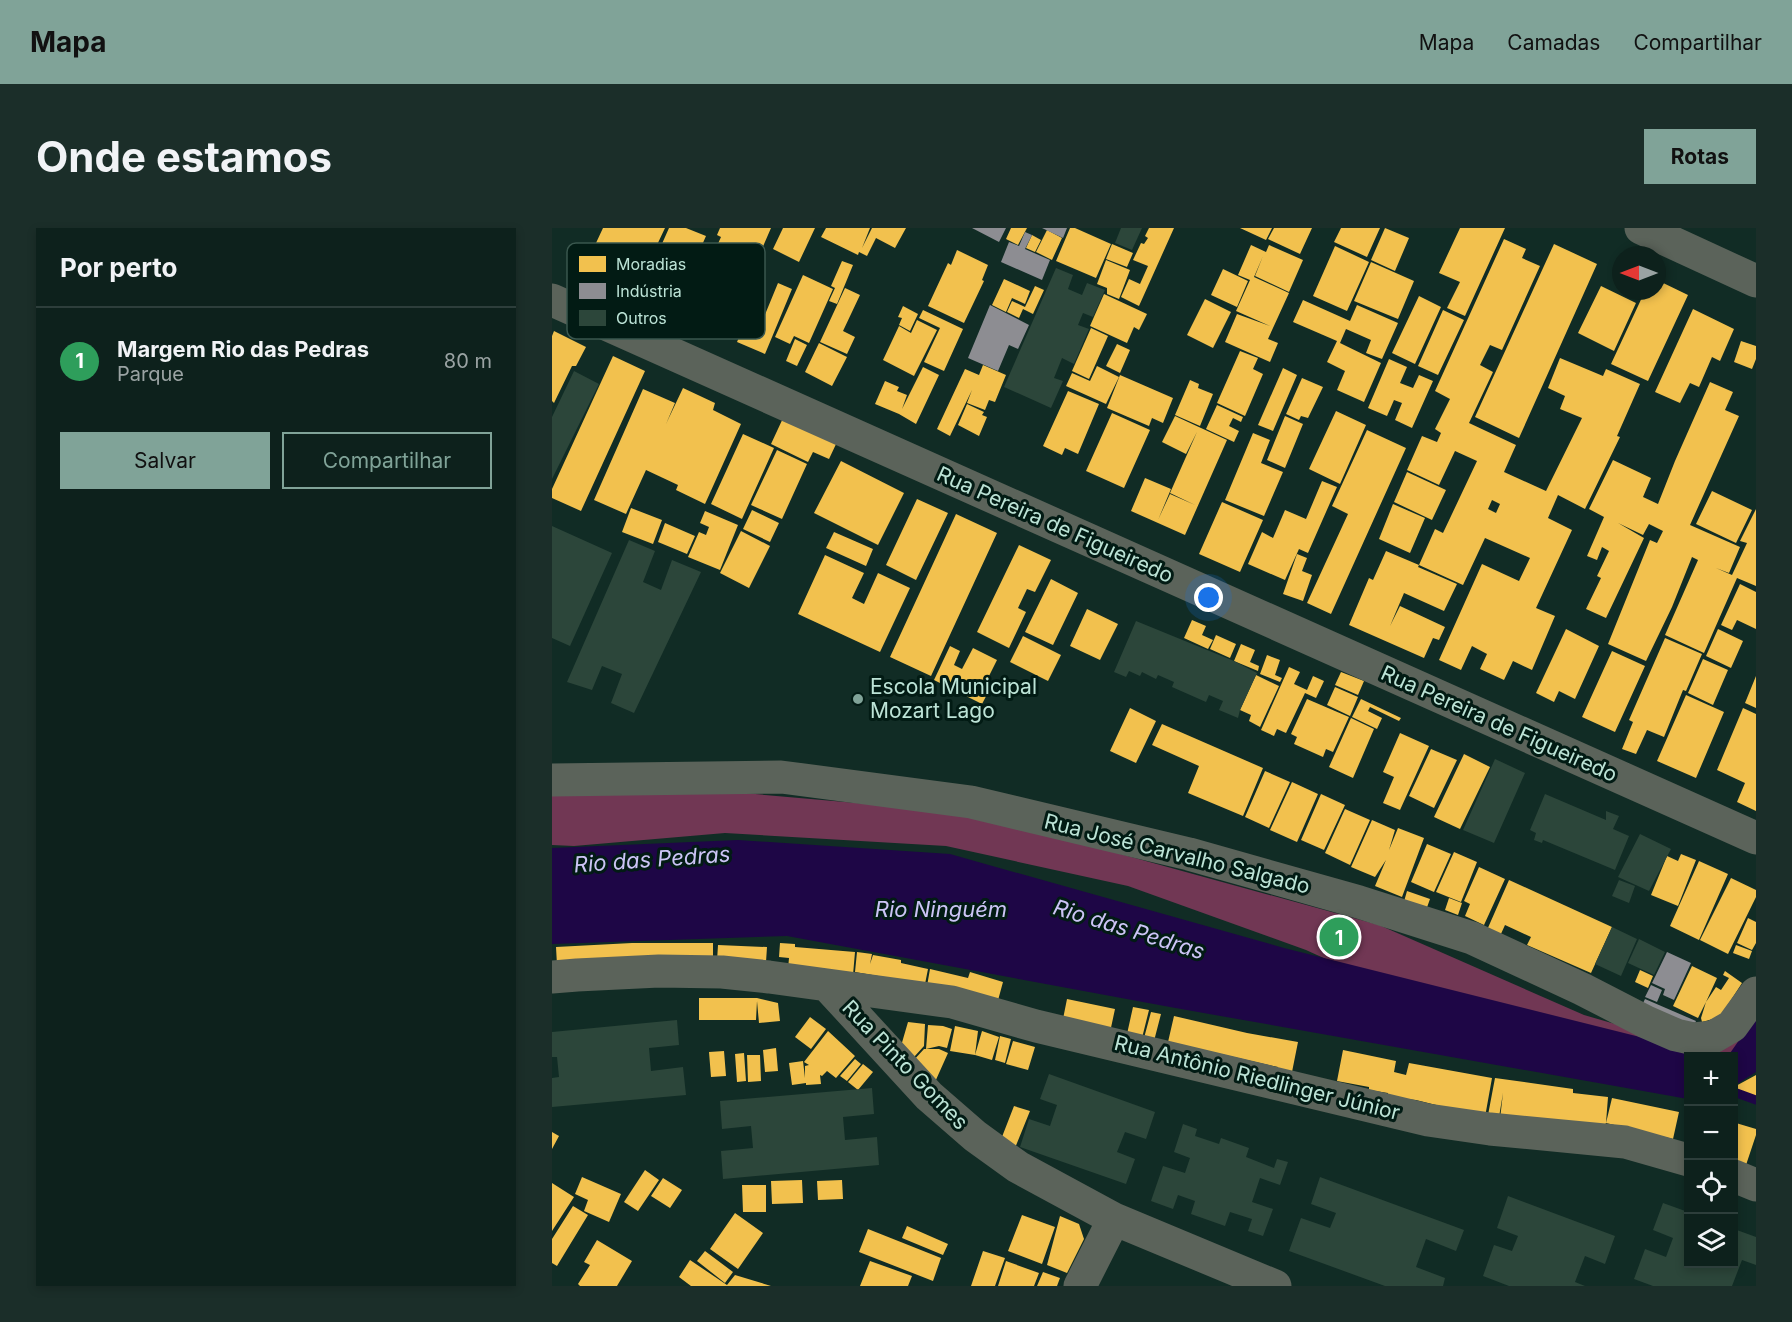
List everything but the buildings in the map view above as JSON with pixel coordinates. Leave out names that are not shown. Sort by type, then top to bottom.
[{"type":"street","points":[[1641,228],[1756,282]]},
{"type":"street","name":"Rua Pereira de Figueiredo","points":[[552,300],[567,307]]},
{"type":"street","name":"Rua Pereira de Figueiredo","points":[[639,339],[1756,838]]},
{"type":"street","name":"Rua José Carvalho Salgado","points":[[552,780],[781,777],[971,802],[1189,854],[1359,902],[1472,938],[1582,989],[1646,1022],[1676,1035],[1694,1039],[1713,1037],[1732,1026],[1756,993]]},
{"type":"street","name":"Rua Antônio Riedlinger Júnior","points":[[552,977],[658,971],[722,972],[952,1002],[1036,1026],[1428,1120],[1490,1130],[1625,1142],[1684,1159]]},
{"type":"street","name":"Rua Pinto Gomes","points":[[827,985],[929,1096],[975,1136],[1018,1167],[1114,1219],[1275,1286]]},
{"type":"street","points":[[1738,1178],[1756,1185]]},
{"type":"street","points":[[1080,1286],[1114,1219]]},
{"type":"shaded area","points":[[552,791],[732,792],[971,813],[1379,925],[1584,1015],[1691,1046],[1756,1012],[1736,1052],[1684,1052],[1684,1056],[1489,1033],[1306,950],[1128,886],[946,846],[725,833],[574,846],[552,845]]},
{"type":"water","name":"Rio Ninguém","points":[[738,840],[950,854],[1284,948],[1700,1052],[1684,1052],[1684,1098],[787,936],[552,944],[552,848]]},
{"type":"water","points":[[1756,1016],[1756,1072],[1738,1083],[1738,1052],[1731,1052]]},
{"type":"waterway","points":[[1738,1093],[1756,1100]]},
{"type":"place","name":"Escola Municipal Mozart Lago","points":[[858,699]]},
{"type":"place","name":"Margem Rio das Pedras","points":[[1339,937]]},
{"type":"water label","name":"Rio das Pedras","points":[[652,859]]},
{"type":"water label","name":"Rio das Pedras","points":[[1129,929]]}]
